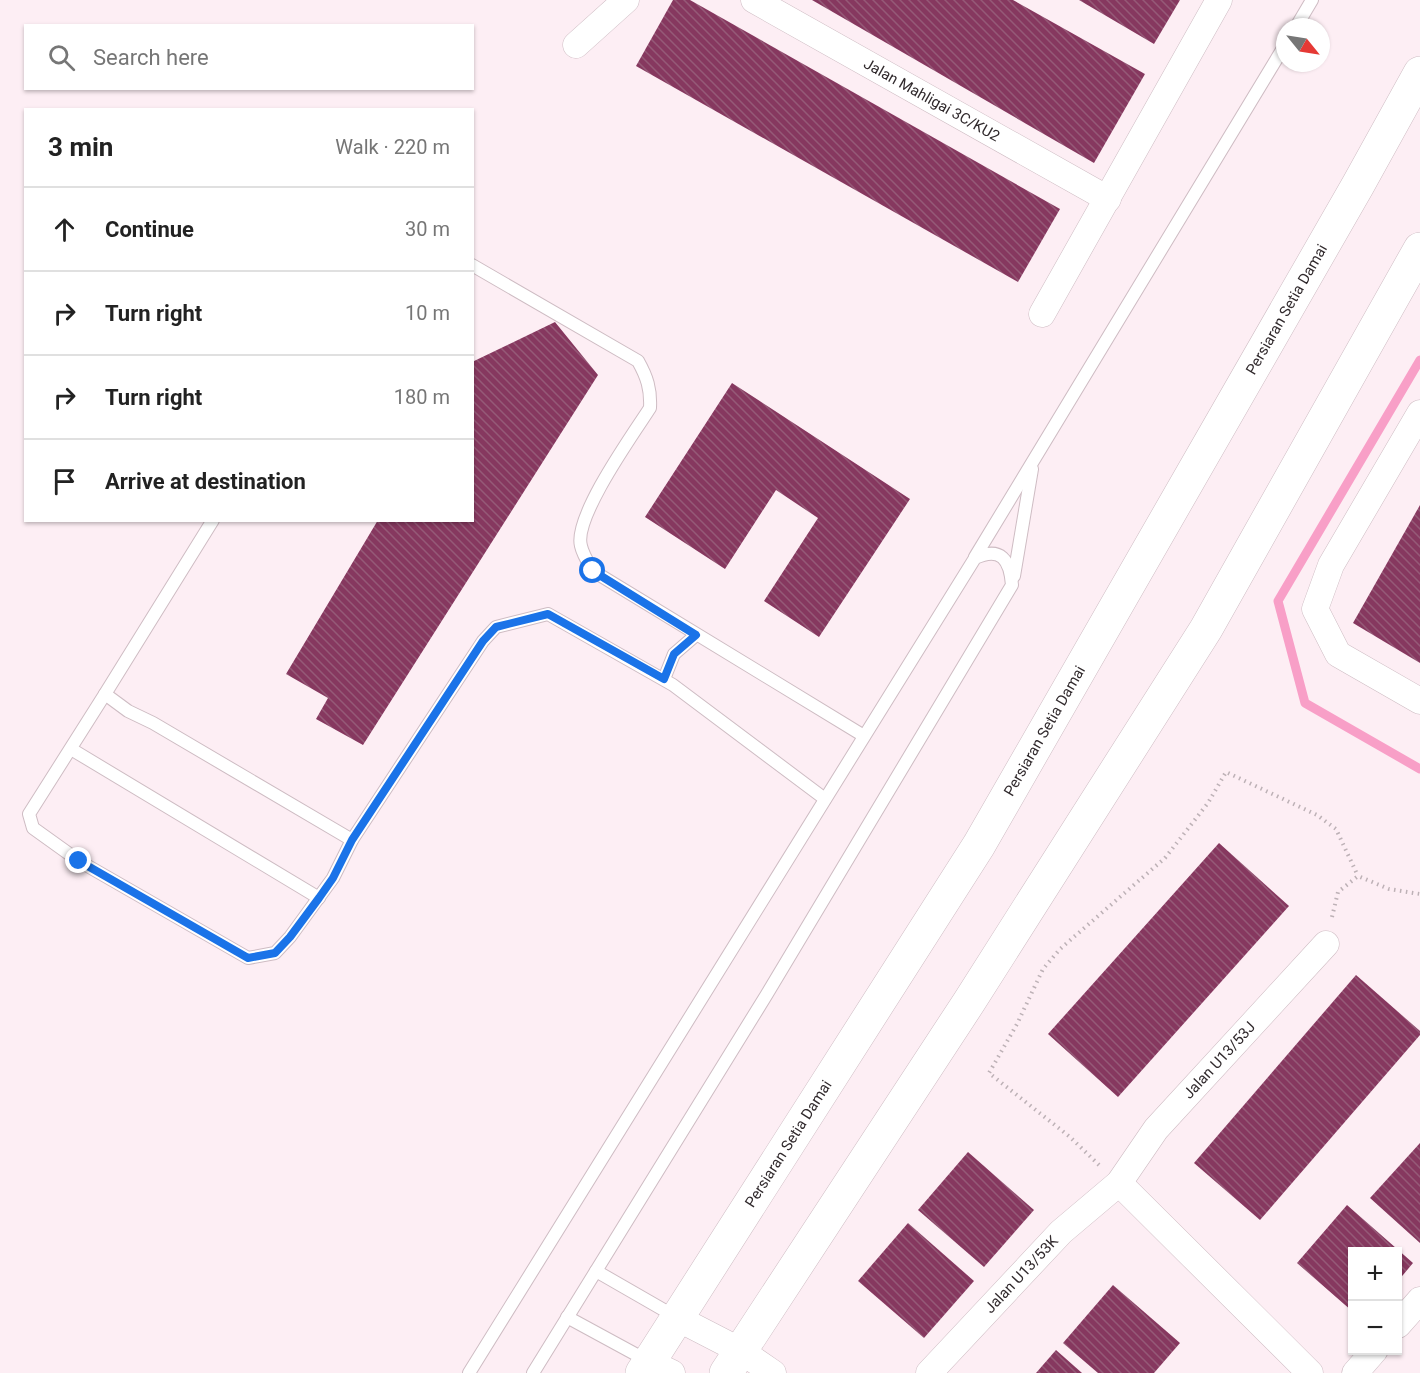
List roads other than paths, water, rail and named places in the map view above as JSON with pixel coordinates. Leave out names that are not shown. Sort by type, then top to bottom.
[{"type":"street","points":[[576,45],[626,0]]},
{"type":"street","name":"Jalan Mahligai 3C/KU2","points":[[754,0],[1108,199]]},
{"type":"street","points":[[1042,314],[1219,0]]},
{"type":"street","name":"Persiaran Setia Damai","points":[[655,1369],[677,1318],[979,845],[1420,73]]},
{"type":"street","points":[[733,1362],[969,1002],[1206,629],[1420,249]]},
{"type":"street","points":[[1420,413],[1331,565],[1315,609],[1338,654],[1420,701]]},
{"type":"street","name":"Jalan U13/53J","points":[[1119,1183],[1156,1129],[1326,944]]},
{"type":"street","points":[[1119,1183],[1310,1373]]},
{"type":"street","name":"Jalan U13/53K","points":[[929,1373],[1061,1232],[1119,1183]]},
{"type":"street","points":[[1402,1320],[1420,1299]]},
{"type":"street","points":[[677,1318],[733,1362],[773,1373]]},
{"type":"street","points":[[1355,1373],[1371,1355]]},
{"type":"lane","points":[[1301,18],[1312,0]]},
{"type":"lane","points":[[469,1373],[975,558],[1276,60]]},
{"type":"lane","points":[[474,266],[638,361],[647,378],[651,394],[650,408],[591,503],[583,523],[580,545],[593,571],[864,736]]},
{"type":"lane","points":[[533,1373],[766,994],[1012,585],[1033,462]]},
{"type":"lane","points":[[212,522],[29,814],[33,828],[79,861],[248,958],[275,953],[290,937],[333,878],[352,840],[483,641],[496,627],[548,614],[664,679],[825,799]]},
{"type":"lane","points":[[975,558],[984,553],[1001,556],[1008,562],[1012,585]]},
{"type":"lane","points":[[664,679],[674,654],[696,635]]},
{"type":"lane","points":[[105,694],[128,711],[153,723],[352,840]]},
{"type":"lane","points":[[71,749],[319,898]]},
{"type":"lane","points":[[596,1271],[677,1318]]},
{"type":"lane","points":[[567,1317],[655,1369]]},
{"type":"waterway","points":[[1420,360],[1278,601],[1305,703],[1420,769]]}]
